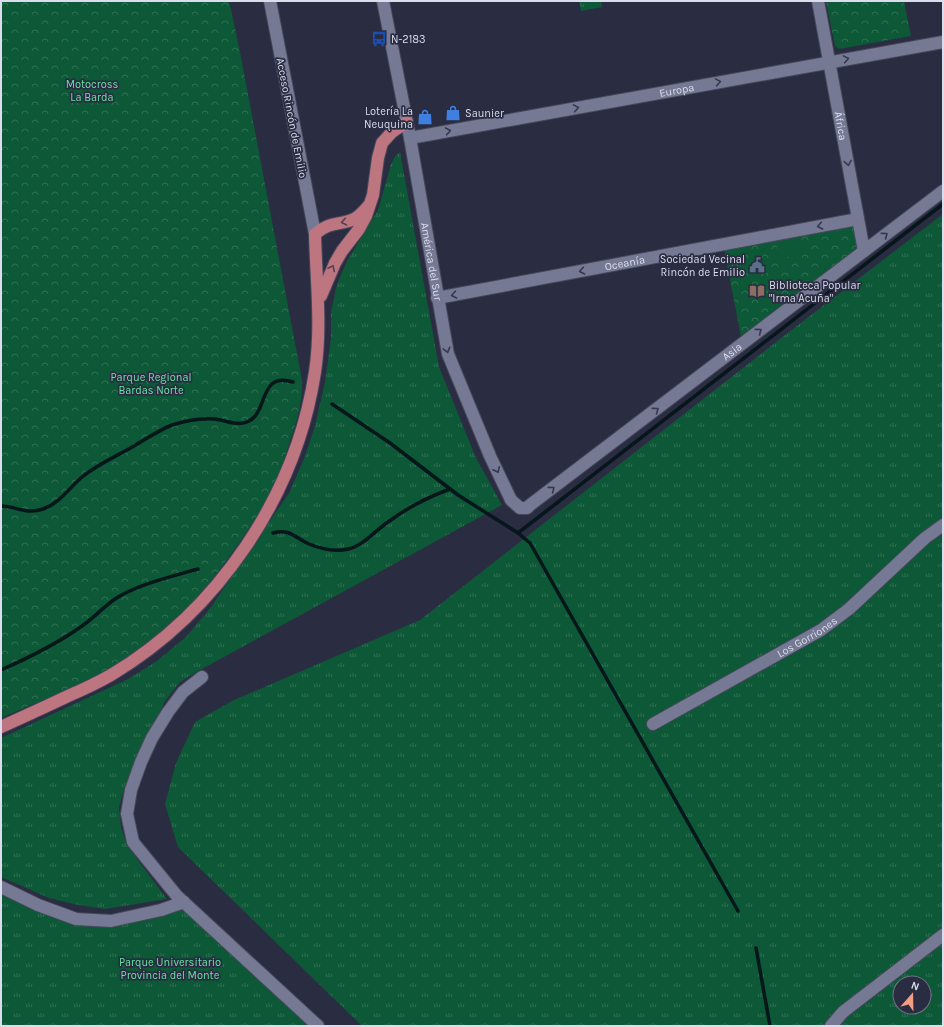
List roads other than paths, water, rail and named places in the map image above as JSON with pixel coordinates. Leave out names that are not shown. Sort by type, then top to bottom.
[{"type":"main road","name":"Acceso Rincón de Emilio","points":[[318,305],[335,262],[363,223],[375,185],[379,150],[386,137],[407,122]]},
{"type":"main road","points":[[315,234],[326,226],[354,219],[370,204]]},
{"type":"main road","name":"Acceso Rincón de Emilio","points":[[1,727],[91,686],[129,664],[183,620],[216,585],[256,530],[282,482],[298,439],[311,394],[315,371],[318,305],[315,234]]},
{"type":"street","name":"Acceso Rincón de Emilio","points":[[270,1],[315,234]]},
{"type":"street","name":"América del Sur","points":[[383,1],[410,138],[445,342],[452,365],[490,456],[512,500],[520,508]]},
{"type":"street","name":"África","points":[[818,1],[864,251]]},
{"type":"street","name":"Europa","points":[[410,138],[943,42]]},
{"type":"street","name":"Asia","points":[[520,508],[527,508],[943,191]]},
{"type":"street","name":"Oceanía","points":[[437,298],[858,219]]},
{"type":"street","name":"Los Gorriones","points":[[653,724],[821,630],[848,609],[925,538],[943,525]]},
{"type":"street","points":[[202,677],[183,692],[168,712],[152,738],[141,762],[131,790],[127,814],[133,842],[177,896],[318,1026]]},
{"type":"street","points":[[1,887],[38,905],[76,919],[111,921],[160,910],[184,902]]},
{"type":"street","points":[[831,1026],[843,1012],[943,935]]},
{"type":"waterway","points":[[518,533],[943,204]]},
{"type":"waterway","points":[[1,506],[26,511],[37,511],[43,509],[59,499],[82,477],[94,468],[162,429],[182,422],[203,419],[245,423],[255,416],[265,394],[274,382],[282,380],[293,382]]},
{"type":"waterway","points":[[332,404],[390,443],[458,495],[518,533],[530,543],[738,911]]},
{"type":"waterway","points":[[273,533],[284,532],[292,534],[304,542],[323,549],[348,549],[359,545],[388,522],[410,508],[426,499],[450,489]]},
{"type":"waterway","points":[[1,670],[51,646],[84,625],[115,599],[133,589],[198,569]]},
{"type":"waterway","points":[[756,948],[770,1026]]},
{"type":"place","name":"N-2183","points":[[379,39]]},
{"type":"place","name":"Saunier","points":[[453,113]]},
{"type":"place","name":"Lotería La Neuquina","points":[[425,117]]},
{"type":"place","name":"Sociedad Vecinal Rincón de Emilio","points":[[757,265]]},
{"type":"place","name":"Biblioteca Popular \"Irma Acuña\"","points":[[757,291]]},
{"type":"park label","name":"Motocross La Barda","points":[[92,90]]},
{"type":"park label","name":"Parque Regional Bardas Norte","points":[[151,383]]},
{"type":"park label","name":"Parque Universitario Provincia del Monte","points":[[170,968]]}]
